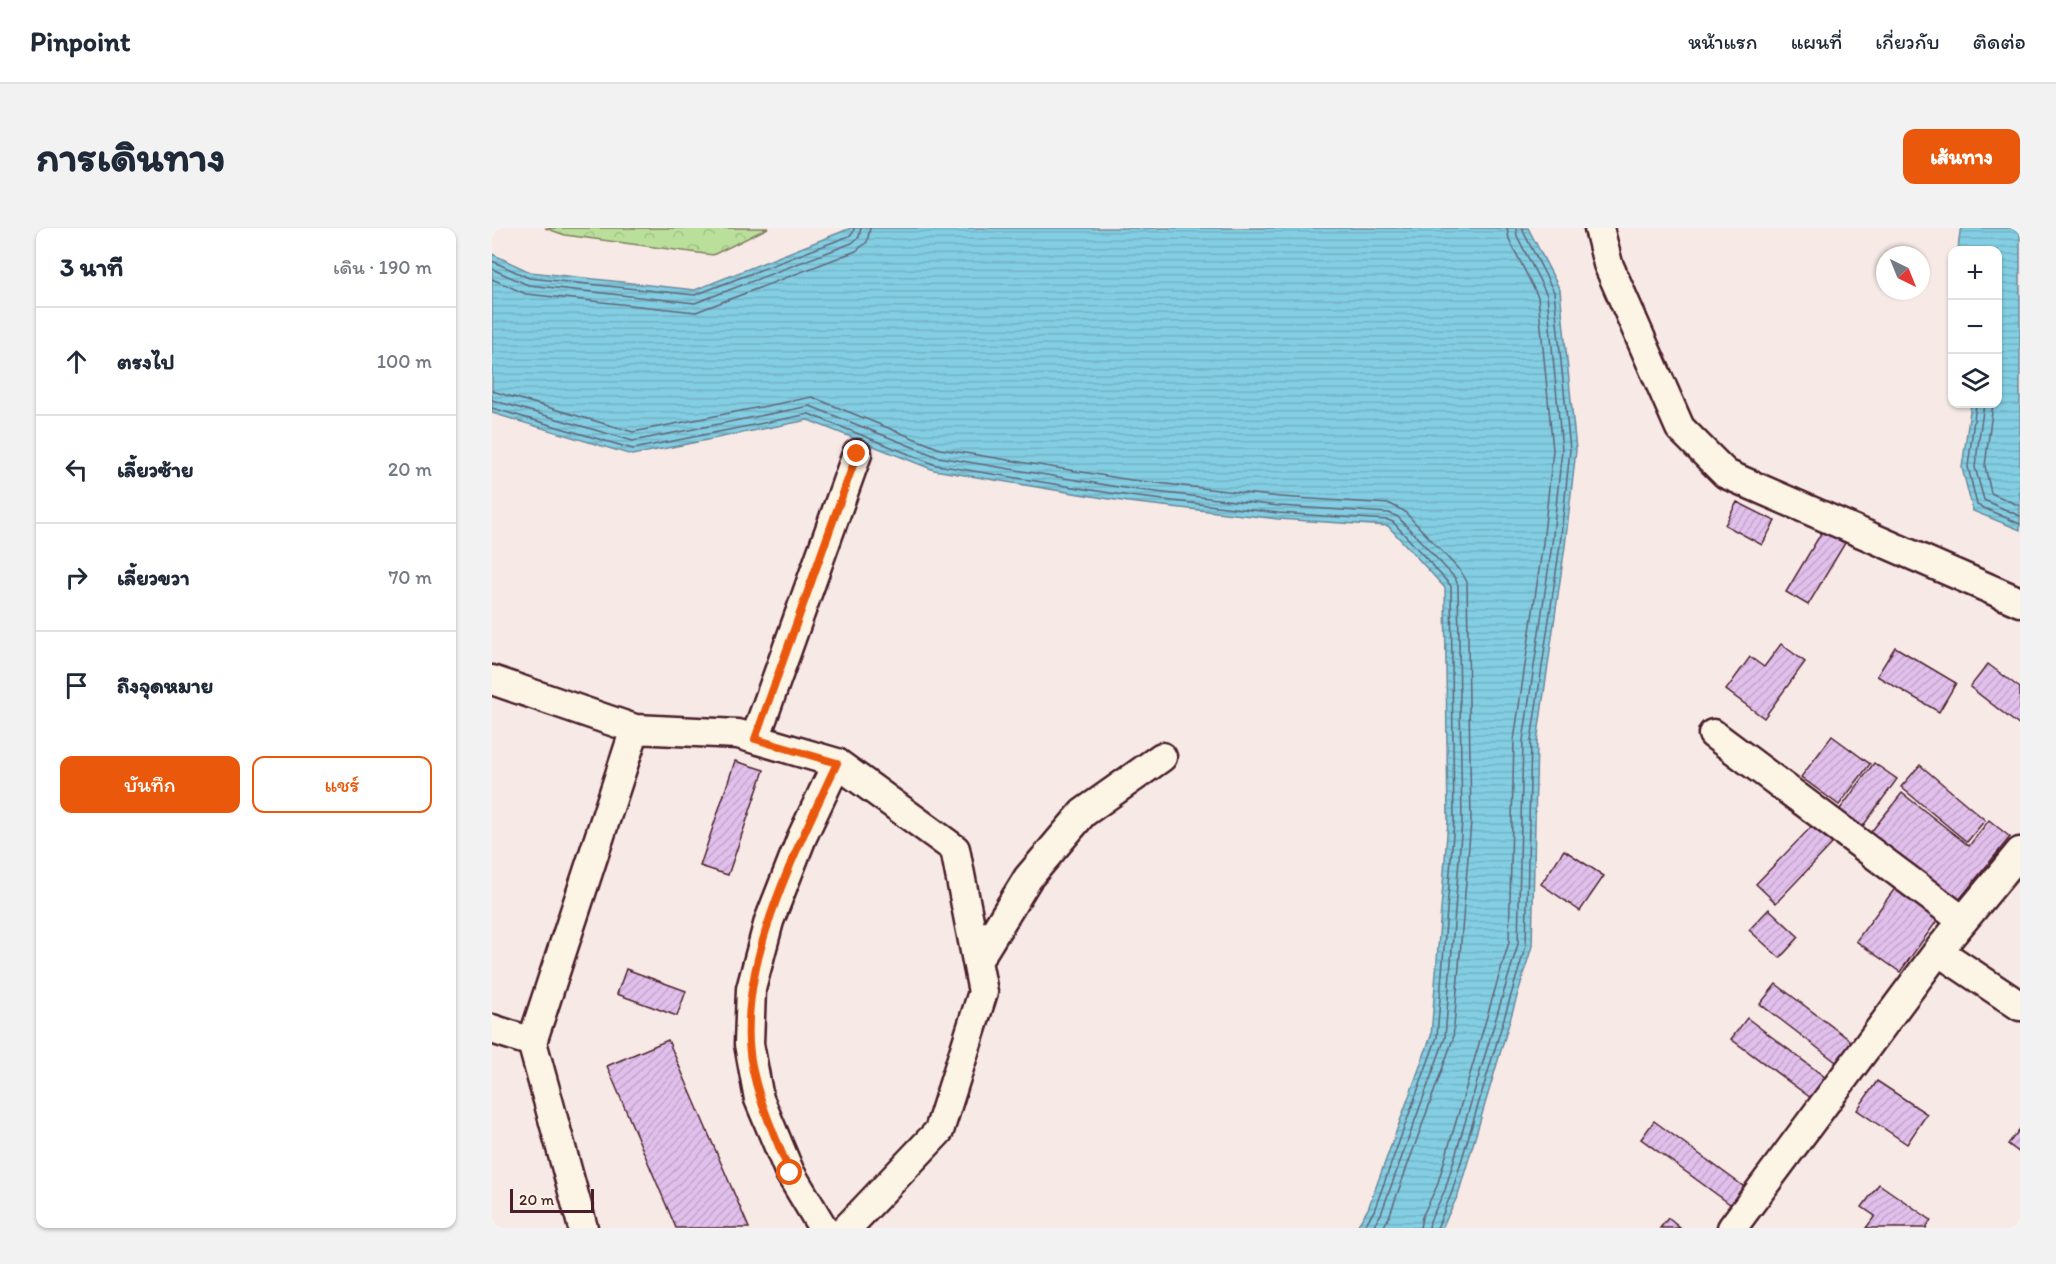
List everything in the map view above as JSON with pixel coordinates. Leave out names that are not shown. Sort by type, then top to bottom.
[{"type":"street","points":[[1599,228],[1608,264],[1680,428],[1726,474],[2020,602]]},
{"type":"street","points":[[755,739],[857,454]]},
{"type":"street","points":[[492,680],[634,729],[738,734],[837,763],[955,849],[982,992],[939,1131],[847,1228]]},
{"type":"street","points":[[583,1228],[532,1042],[634,729]]},
{"type":"street","points":[[1713,734],[1962,920]]},
{"type":"street","points":[[977,961],[1028,878],[1083,813],[1162,757]]},
{"type":"street","points":[[823,1228],[790,1173],[759,1099],[749,1044],[751,989],[769,921],[802,837],[837,763]]},
{"type":"street","points":[[1732,1228],[1938,951],[2020,852]]},
{"type":"street","points":[[1938,951],[2020,1006]]},
{"type":"street","points":[[492,1029],[532,1042]]},
{"type":"green space","points":[[545,228],[768,228],[713,255],[565,235]]},
{"type":"water","points":[[851,228],[1528,228],[1560,290],[1576,450],[1565,546],[1537,742],[1532,946],[1458,1195],[1442,1228],[1356,1228],[1368,1209],[1431,1036],[1448,821],[1445,588],[1388,526],[1278,519],[1128,502],[934,470],[808,420],[632,455],[492,413],[492,254],[530,272],[695,290]]},
{"type":"water","points":[[1963,228],[2020,228],[2020,530],[1973,511],[1962,468],[1970,408],[2002,408],[2002,246],[1958,246],[1960,232]]},
{"type":"building","points":[[1737,502],[1775,521],[1762,545],[1725,525]]},
{"type":"building","points":[[1823,530],[1845,543],[1808,605],[1786,592]]},
{"type":"building","points":[[1781,644],[1805,662],[1764,718],[1726,690],[1750,657],[1764,667]]},
{"type":"building","points":[[1895,647],[1956,683],[1939,712],[1877,676]]},
{"type":"building","points":[[1988,664],[2020,688],[2020,726],[1970,687]]},
{"type":"building","points":[[1832,736],[1870,764],[1839,805],[1801,777]]},
{"type":"building","points":[[735,761],[764,770],[728,875],[700,866]]},
{"type":"building","points":[[1874,763],[1897,779],[1858,833],[1835,816]]},
{"type":"building","points":[[1920,765],[1985,820],[1967,842],[1901,787]]},
{"type":"building","points":[[1902,793],[1969,846],[1989,820],[2010,837],[1954,906],[1867,837]]},
{"type":"building","points":[[1813,825],[1832,844],[1776,903],[1756,884]]},
{"type":"building","points":[[1564,850],[1604,876],[1580,911],[1541,884]]},
{"type":"building","points":[[1896,887],[1939,918],[1900,972],[1856,941]]},
{"type":"building","points":[[1769,909],[1799,937],[1780,958],[1749,930]]},
{"type":"building","points":[[626,969],[686,991],[677,1016],[617,994]]},
{"type":"building","points":[[1776,984],[1855,1044],[1840,1065],[1760,1004]]},
{"type":"building","points":[[1747,1018],[1826,1078],[1811,1098],[1731,1039]]},
{"type":"building","points":[[668,1040],[749,1228],[676,1228],[607,1066]]},
{"type":"building","points":[[1877,1081],[1927,1114],[1907,1144],[1857,1110]]},
{"type":"building","points":[[1654,1121],[1747,1189],[1734,1207],[1641,1139]]},
{"type":"building","points":[[2020,1129],[2020,1153],[2008,1144]]},
{"type":"building","points":[[1879,1184],[1931,1220],[1926,1228],[1866,1228],[1875,1216],[1862,1207]]},
{"type":"building","points":[[1668,1218],[1680,1228],[1660,1228]]},
{"type":"route","points":[[790,1173],[759,1099],[749,1044],[751,989],[769,921],[802,837],[837,763],[755,739],[857,454]]}]
